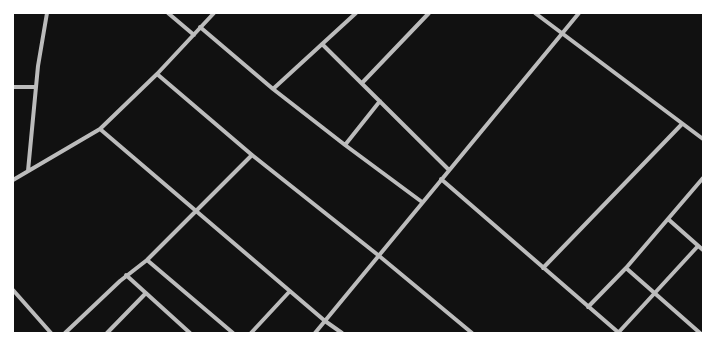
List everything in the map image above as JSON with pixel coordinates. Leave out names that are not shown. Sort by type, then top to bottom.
[{"type":"street","points":[[28,171],[35,87],[40,49],[48,13]]},
{"type":"street","points":[[168,13],[194,34]]},
{"type":"street","points":[[13,180],[100,129],[157,74],[214,13]]},
{"type":"street","points":[[273,89],[356,13]]},
{"type":"street","points":[[362,83],[428,13]]},
{"type":"street","points":[[535,13],[703,139]]},
{"type":"street","points":[[315,333],[378,255],[580,13]]},
{"type":"street","points":[[200,28],[273,89],[422,202]]},
{"type":"street","points":[[322,44],[449,170]]},
{"type":"street","points":[[157,74],[252,155],[378,255],[472,333]]},
{"type":"street","points":[[13,87],[35,87]]},
{"type":"street","points":[[345,145],[380,101]]},
{"type":"street","points":[[543,268],[682,124]]},
{"type":"street","points":[[100,129],[325,321],[342,333]]},
{"type":"street","points":[[65,333],[126,275],[146,260],[252,155]]},
{"type":"street","points":[[588,307],[626,268],[703,178]]},
{"type":"street","points":[[441,179],[618,333],[698,246]]},
{"type":"street","points":[[668,219],[703,250]]},
{"type":"street","points":[[146,260],[233,333]]},
{"type":"street","points":[[626,268],[700,333]]},
{"type":"street","points":[[126,275],[190,333]]},
{"type":"street","points":[[13,290],[51,333]]},
{"type":"street","points":[[251,333],[290,291]]},
{"type":"street","points":[[107,333],[146,293]]},
{"type":"street","points":[[13,300],[18,295]]}]
